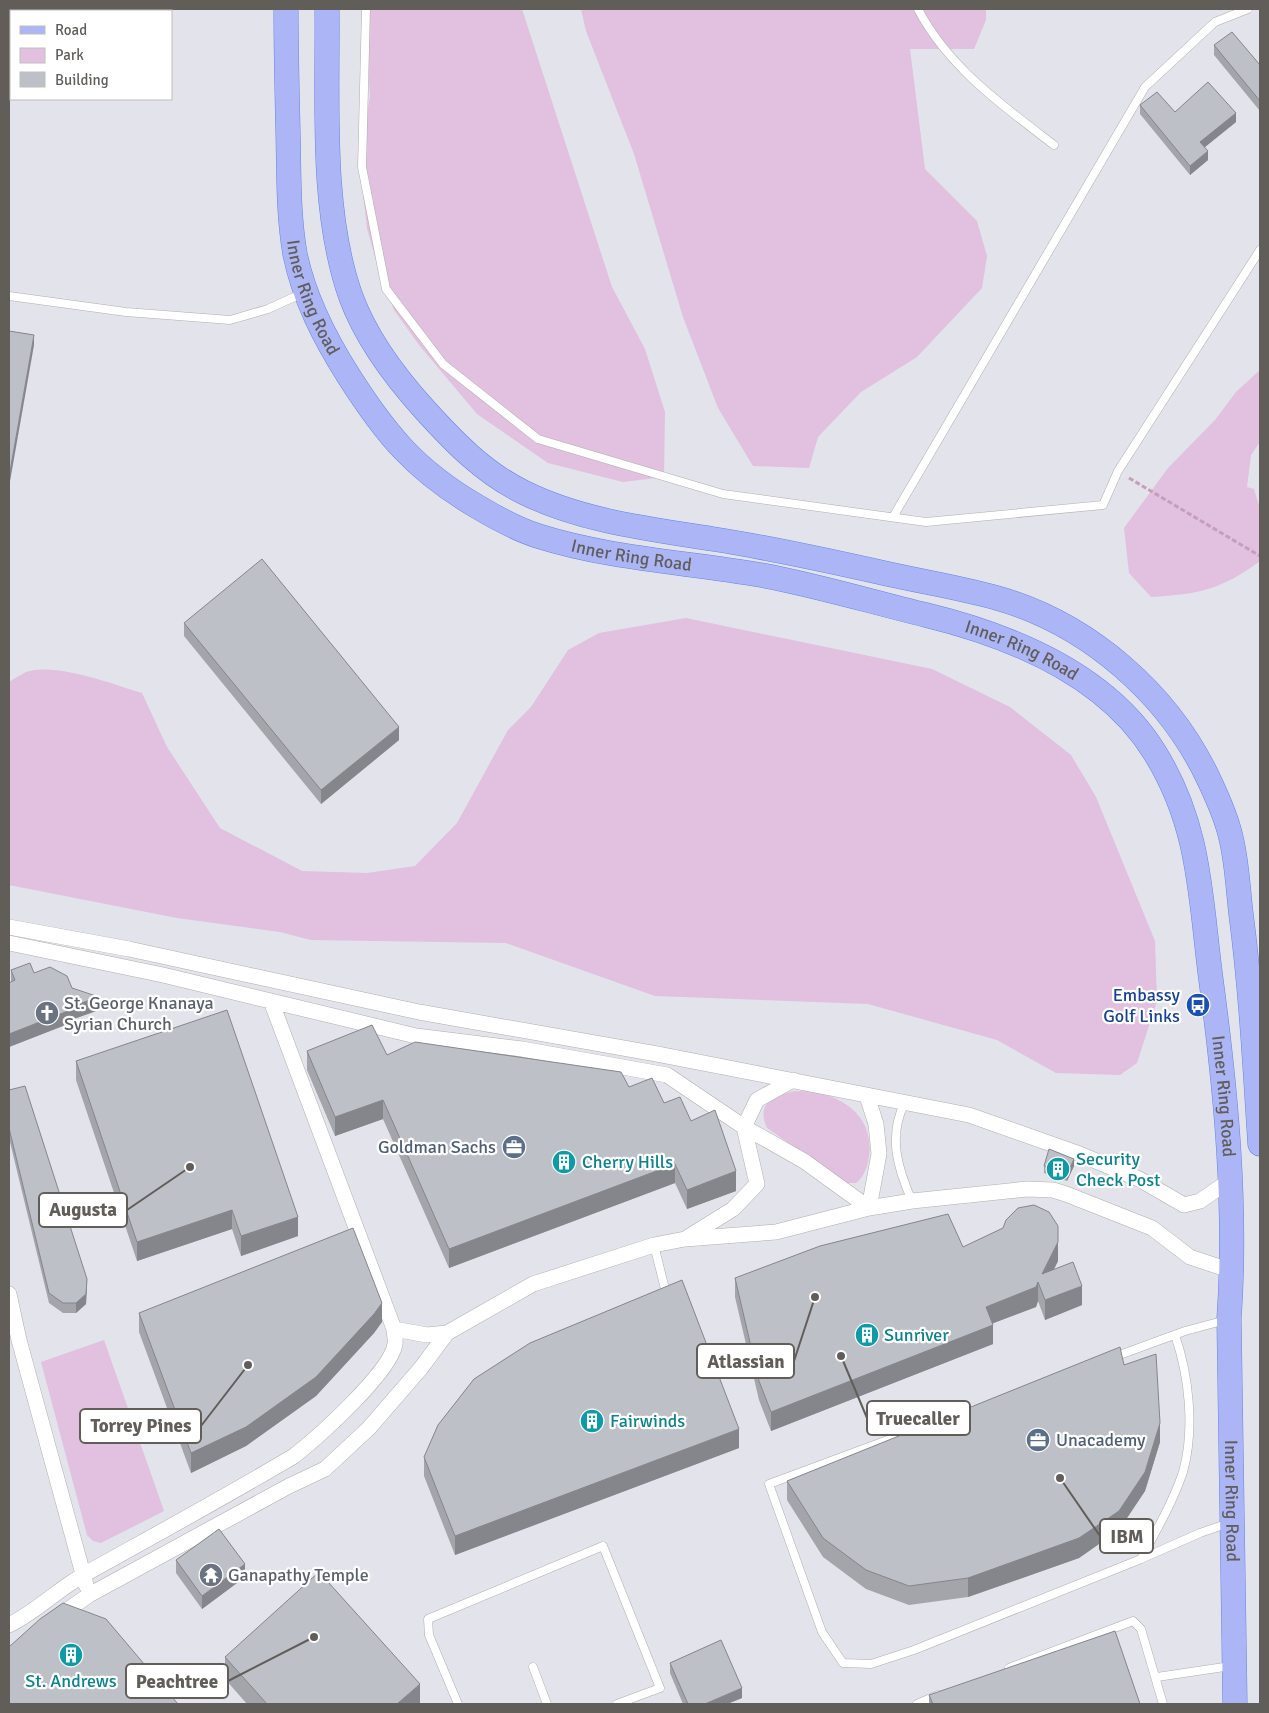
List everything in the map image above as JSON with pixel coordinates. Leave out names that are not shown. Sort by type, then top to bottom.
[{"type":"main road","name":"Inner Ring Road","points":[[286,9],[289,183],[294,249],[304,292],[330,346],[344,370],[374,416],[406,454],[446,488],[511,526],[539,537],[632,559],[763,576],[950,621],[1028,648],[1081,680],[1116,705],[1154,750],[1177,794],[1192,837],[1201,880],[1224,1096],[1232,1271],[1229,1319],[1236,1704]]},
{"type":"main road","name":"Inner Ring Road","points":[[327,9],[330,191],[334,238],[352,299],[366,328],[405,388],[484,469],[522,492],[592,516],[636,527],[766,547],[999,599],[1053,620],[1109,656],[1141,683],[1181,730],[1209,781],[1231,837],[1248,963],[1260,1144]]},
{"type":"street","points":[[9,928],[129,949],[419,1012],[793,1080],[904,1104],[970,1115],[1077,1153],[1139,1180],[1184,1205],[1200,1201],[1229,1181]]},
{"type":"street","points":[[9,943],[154,973],[416,1036],[522,1049],[667,1075],[744,1127],[804,1161],[869,1208]]},
{"type":"street","points":[[9,1625],[83,1576],[185,1521],[294,1456],[309,1444],[379,1375],[395,1346],[394,1329],[271,1001]]},
{"type":"street","points":[[685,1239],[733,1209],[757,1184],[744,1127],[757,1100],[793,1080]]},
{"type":"street","points":[[867,1096],[876,1124],[879,1154],[869,1208]]},
{"type":"street","points":[[43,1627],[89,1595],[289,1486],[325,1469],[382,1414],[422,1368],[447,1334],[533,1284],[654,1245],[685,1239],[776,1232],[869,1208],[912,1201],[1028,1189],[1053,1190],[1152,1228],[1190,1257],[1232,1271]]},
{"type":"street","points":[[9,1294],[18,1340],[89,1595]]},
{"type":"street","points":[[394,1329],[426,1335],[447,1334]]},
{"type":"lane","points":[[366,9],[362,167],[386,289],[443,364],[538,438],[723,494],[926,522],[1103,506],[1118,471],[1260,250]]},
{"type":"lane","points":[[918,9],[929,30],[964,72],[1054,145]]},
{"type":"lane","points":[[893,517],[1145,87],[1215,22],[1248,9]]},
{"type":"lane","points":[[9,296],[126,312],[230,320],[268,309],[304,292]]},
{"type":"lane","points":[[904,1104],[897,1119],[895,1143],[899,1171],[912,1201]]},
{"type":"lane","points":[[654,1245],[664,1285]]},
{"type":"lane","points":[[1101,1361],[1175,1335],[1229,1319]]},
{"type":"lane","points":[[1141,1559],[1171,1501],[1183,1470],[1188,1434],[1188,1395],[1184,1362],[1175,1335]]},
{"type":"lane","points":[[926,1425],[769,1484],[822,1632],[843,1663],[870,1664],[914,1650],[1141,1559],[1200,1533],[1234,1521]]},
{"type":"lane","points":[[458,1704],[429,1635],[428,1618],[603,1546],[660,1688],[617,1704]]},
{"type":"lane","points":[[1000,1671],[1133,1621],[1141,1629],[1164,1704]]},
{"type":"lane","points":[[1156,1677],[1234,1665]]},
{"type":"lane","points":[[533,1667],[547,1704]]},
{"type":"lane","points":[[917,1704],[945,1693]]},
{"type":"path","points":[[1118,471],[1260,556]]},
{"type":"green space","points":[[365,9],[522,9],[612,287],[645,349],[665,412],[664,477],[623,482],[548,463],[477,414],[419,345],[394,310],[380,275],[367,228],[359,160],[370,96]]},
{"type":"green space","points":[[581,9],[986,9],[986,20],[974,49],[910,49],[925,169],[977,221],[987,256],[982,288],[917,357],[861,392],[818,437],[809,468],[753,466],[718,408],[683,317],[634,154],[586,31]]},
{"type":"green space","points":[[1260,370],[1260,442],[1251,455],[1247,487],[1254,489],[1260,509],[1260,561],[1246,571],[1209,589],[1151,597],[1129,573],[1124,528],[1168,468],[1215,420],[1236,392]]},
{"type":"green space","points":[[686,618],[932,669],[1010,707],[1071,755],[1096,797],[1155,941],[1157,1001],[1137,1063],[1120,1075],[1056,1073],[997,1040],[868,1004],[655,996],[506,943],[311,940],[280,932],[177,918],[9,885],[9,682],[26,672],[53,670],[68,672],[142,693],[167,747],[220,828],[302,871],[367,873],[415,866],[457,823],[508,730],[531,707],[568,650],[599,633]]},
{"type":"green space","points":[[796,1091],[825,1095],[838,1100],[859,1116],[866,1127],[869,1141],[869,1156],[865,1171],[856,1183],[846,1183],[767,1128],[764,1119],[766,1106],[770,1101],[781,1095]]},
{"type":"green space","points":[[104,1340],[164,1511],[101,1543],[93,1541],[87,1535],[41,1362]]},
{"type":"building","points":[[1232,32],[1260,65],[1260,101],[1214,45]]},
{"type":"building","points":[[1208,82],[1236,113],[1200,142],[1208,151],[1190,166],[1140,105],[1157,92],[1175,112]]},
{"type":"building","points":[[9,331],[34,335],[9,477]]},
{"type":"building","points":[[262,559],[399,727],[321,790],[184,623]]},
{"type":"building","name":"St. George Knanaya Syrian Church","points":[[30,963],[34,973],[50,967],[67,976],[72,988],[99,997],[67,1008],[68,1011],[9,1034],[9,983],[15,980],[11,970]]},
{"type":"building","points":[[227,1010],[298,1217],[241,1236],[232,1210],[137,1242],[76,1061]]},
{"type":"building","name":"Cherry Hills","points":[[372,1025],[387,1055],[415,1042],[621,1072],[629,1087],[652,1078],[664,1103],[680,1097],[691,1121],[715,1110],[736,1171],[687,1190],[675,1164],[449,1249],[383,1100],[335,1117],[307,1051]]},
{"type":"building","points":[[25,1086],[87,1279],[86,1294],[76,1303],[63,1303],[49,1293],[9,1128],[9,1090]]},
{"type":"building","points":[[1049,1149],[1074,1159],[1067,1174],[1044,1166]]},
{"type":"building","name":"Sunriver","points":[[1034,1205],[1049,1212],[1058,1226],[1058,1242],[1042,1274],[1073,1262],[1082,1286],[1045,1300],[1038,1282],[1036,1287],[986,1307],[993,1325],[771,1412],[759,1381],[735,1278],[820,1246],[948,1214],[963,1247],[1003,1228],[1006,1220],[1018,1208]]},
{"type":"building","points":[[353,1228],[382,1303],[316,1377],[246,1427],[191,1453],[139,1313]]},
{"type":"building","name":"Fairwinds","points":[[682,1280],[739,1429],[455,1536],[424,1457],[438,1425],[474,1379],[530,1343]]},
{"type":"building","points":[[1120,1347],[1124,1365],[1156,1354],[1160,1423],[1145,1472],[1119,1511],[1079,1538],[968,1578],[909,1586],[866,1570],[823,1538],[787,1481]]},
{"type":"building","name":"Ganapathy Temple","points":[[219,1529],[245,1564],[202,1596],[176,1560]]},
{"type":"building","points":[[319,1572],[420,1684],[397,1704],[267,1704],[225,1657]]},
{"type":"building","name":"St. Andrews","points":[[63,1603],[106,1619],[178,1704],[9,1704],[9,1647],[40,1619]]},
{"type":"building","points":[[1115,1631],[1140,1704],[933,1704],[929,1695]]},
{"type":"building","points":[[721,1640],[742,1688],[705,1704],[688,1704],[670,1663]]},
{"type":"place","name":"Embassy Golf Links","points":[[1198,1005]]},
{"type":"place","name":"St. George Knanaya Syrian Church","points":[[47,1013]]},
{"type":"place","name":"Goldman Sachs","points":[[514,1147]]},
{"type":"place","name":"Cherry Hills","points":[[564,1162]]},
{"type":"place","name":"Augusta","points":[[190,1167]]},
{"type":"place","name":"Security Check Post","points":[[1058,1169]]},
{"type":"place","name":"Atlassian","points":[[815,1297]]},
{"type":"place","name":"Sunriver","points":[[867,1335]]},
{"type":"place","name":"Truecaller","points":[[841,1356]]},
{"type":"place","name":"Torrey Pines","points":[[248,1365]]},
{"type":"place","name":"Fairwinds","points":[[592,1421]]},
{"type":"place","name":"Unacademy","points":[[1038,1440]]},
{"type":"place","name":"IBM","points":[[1060,1478]]},
{"type":"place","name":"Ganapathy Temple","points":[[211,1575]]},
{"type":"place","name":"Peachtree","points":[[314,1637]]},
{"type":"place","name":"St. Andrews","points":[[71,1655]]}]
